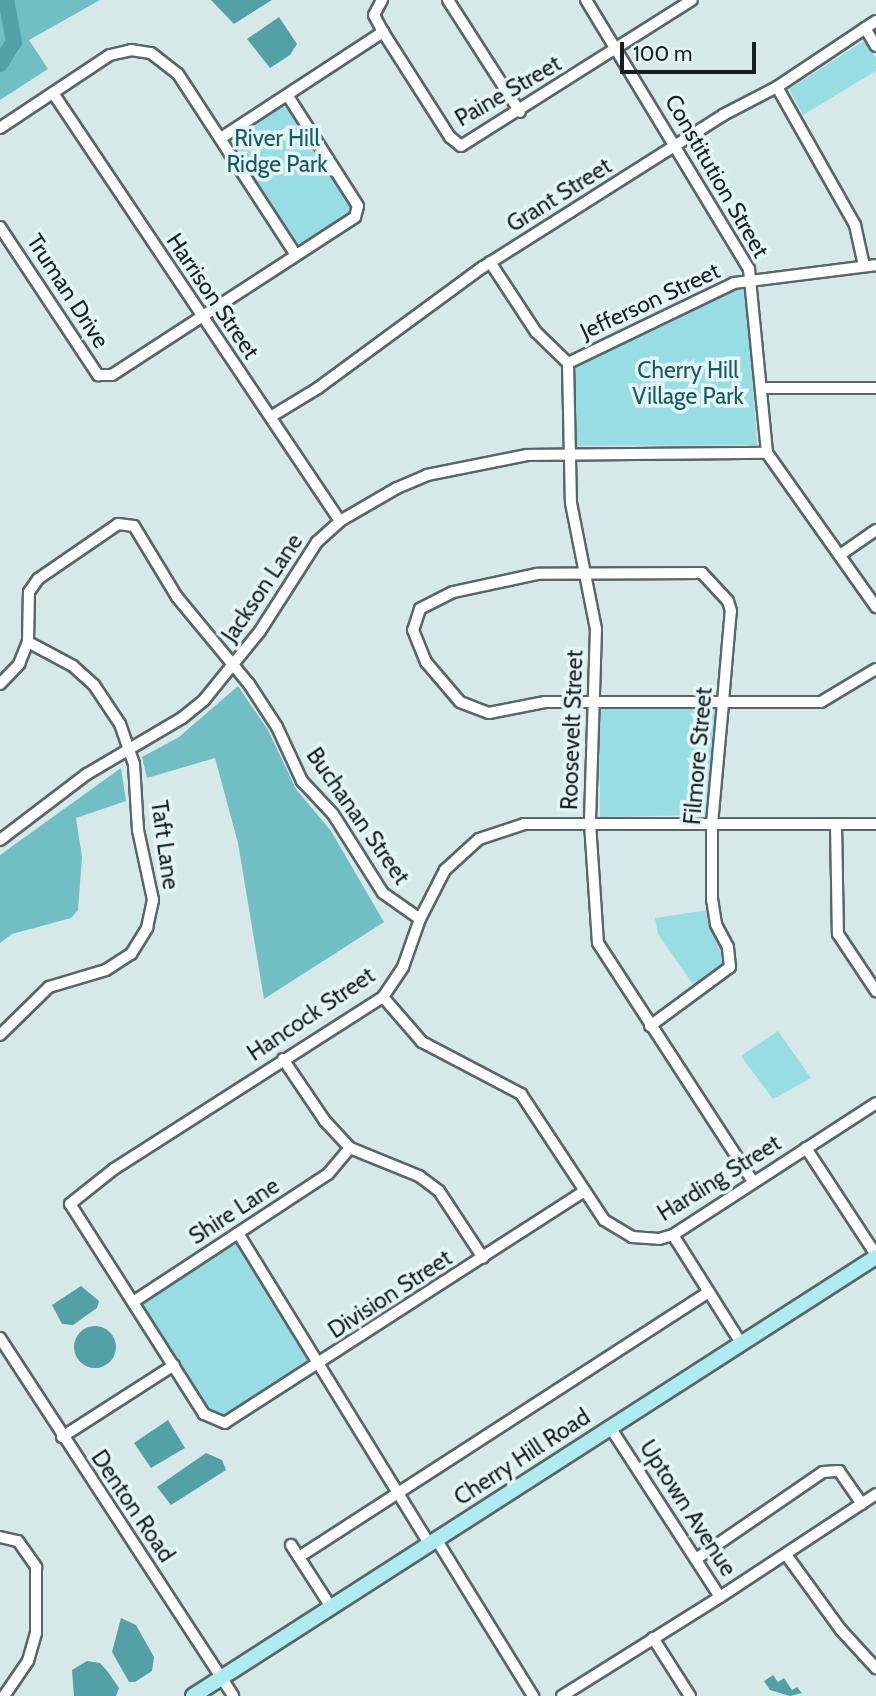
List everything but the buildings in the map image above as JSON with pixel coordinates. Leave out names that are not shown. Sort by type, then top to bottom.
[{"type":"main road","name":"Cherry Hill Road","points":[[193,1696],[876,1256]]},
{"type":"street","points":[[221,138],[383,32],[374,15],[382,0]]},
{"type":"street","points":[[448,0],[520,112]]},
{"type":"street","name":"Constitution Street","points":[[586,0],[724,222],[751,280],[767,453]]},
{"type":"street","name":"Paine Street","points":[[383,32],[454,142],[467,145],[692,0]]},
{"type":"street","name":"Grant Street","points":[[272,416],[318,388],[490,262],[676,145],[777,87],[876,21]]},
{"type":"street","points":[[865,28],[876,46]]},
{"type":"street","points":[[0,128],[110,55],[131,50],[152,53],[175,70],[296,255]]},
{"type":"street","points":[[777,87],[855,225],[870,266]]},
{"type":"street","name":"Harrison Street","points":[[53,93],[201,318],[272,416],[340,521]]},
{"type":"street","points":[[201,318],[355,217],[358,206],[288,96]]},
{"type":"street","name":"Truman Drive","points":[[0,227],[102,377],[112,375],[201,318]]},
{"type":"street","points":[[490,262],[536,332],[568,363]]},
{"type":"street","name":"Jefferson Street","points":[[568,363],[734,283],[870,266]]},
{"type":"street","name":"Roosevelt Street","points":[[568,363],[571,503],[596,629],[590,823],[598,943],[753,1182]]},
{"type":"street","points":[[761,388],[876,387]]},
{"type":"street","points":[[767,453],[876,607]]},
{"type":"street","name":"Jackson Lane","points":[[0,840],[86,774],[182,718],[235,666],[295,571],[340,521],[427,475],[527,455],[767,453]]},
{"type":"street","name":"Buchanan Street","points":[[28,642],[29,592],[38,579],[118,524],[128,523],[157,560],[177,597],[235,666],[277,727],[302,781],[333,814],[383,893],[420,919]]},
{"type":"street","points":[[840,555],[876,530]]},
{"type":"street","points":[[585,574],[537,574],[453,592],[420,609],[413,630],[426,662],[441,682],[475,710],[505,712],[545,702],[821,702],[876,669]]},
{"type":"street","name":"Filmore Street","points":[[585,574],[710,577],[731,611],[712,824],[714,916],[729,947],[730,967],[650,1026]]},
{"type":"street","points":[[0,684],[19,664],[28,642],[73,666],[94,685],[131,748]]},
{"type":"street","name":"Taft Lane","points":[[0,1035],[48,987],[119,963],[131,954],[147,928],[153,900],[138,830],[131,748]]},
{"type":"street","name":"Hancock Street","points":[[217,1423],[204,1414],[134,1302],[72,1211],[71,1200],[283,1059],[383,997],[403,967],[420,919],[445,870],[479,839],[524,824],[876,824]]},
{"type":"street","points":[[836,824],[838,934],[876,990]]},
{"type":"street","name":"Harding Street","points":[[383,997],[422,1042],[521,1094],[583,1192],[604,1220],[632,1237],[659,1239],[673,1234],[876,1103]]},
{"type":"street","points":[[283,1059],[325,1121],[351,1148],[428,1182],[483,1258]]},
{"type":"street","name":"Shire Lane","points":[[134,1302],[328,1174],[351,1148]]},
{"type":"street","points":[[806,1149],[876,1256]]},
{"type":"street","name":"Division Street","points":[[217,1423],[231,1422],[583,1192]]},
{"type":"street","points":[[238,1233],[296,1322],[317,1367],[533,1696]]},
{"type":"street","points":[[673,1234],[740,1343]]},
{"type":"street","points":[[299,1557],[709,1292]]},
{"type":"street","name":"Denton Road","points":[[0,1338],[233,1696]]},
{"type":"street","points":[[62,1437],[174,1365]]},
{"type":"street","name":"Uptown Avenue","points":[[610,1427],[720,1597],[788,1556],[876,1494]]},
{"type":"street","points":[[696,1559],[823,1472],[839,1471],[862,1504]]},
{"type":"street","points":[[0,1537],[18,1541],[36,1567],[36,1633],[28,1661],[4,1696]]},
{"type":"street","points":[[291,1545],[331,1607]]},
{"type":"street","points":[[788,1556],[841,1630],[876,1668]]},
{"type":"street","points":[[562,1696],[720,1597]]},
{"type":"street","points":[[653,1638],[690,1696]]},
{"type":"green space","points":[[865,40],[876,58],[876,71],[803,115],[789,89]]},
{"type":"green space","name":"River Hill Ridge Park","points":[[280,107],[289,107],[353,208],[352,214],[305,245],[296,242],[232,144],[236,136]]},
{"type":"green space","name":"Cherry Hill Village Park","points":[[735,287],[743,287],[748,295],[757,445],[574,446],[574,366]]},
{"type":"green space","points":[[603,707],[715,709],[707,815],[600,817],[599,714]]},
{"type":"green space","points":[[708,910],[726,959],[724,965],[694,986],[658,934],[655,918]]},
{"type":"green space","points":[[778,1031],[811,1078],[773,1099],[741,1056]]},
{"type":"green space","points":[[237,1241],[310,1364],[222,1422],[212,1413],[140,1303]]},
{"type":"shaded area","points":[[0,0],[100,0],[29,40],[48,69],[0,100]]},
{"type":"shaded area","points":[[211,0],[272,0],[234,24]]},
{"type":"shaded area","points":[[279,17],[297,44],[290,55],[270,68],[247,39]]},
{"type":"shaded area","points":[[238,686],[268,730],[296,789],[331,831],[384,922],[264,999],[238,843],[215,758],[147,778],[142,757],[179,737]]},
{"type":"shaded area","points":[[121,768],[126,801],[76,818],[82,857],[78,910],[71,918],[12,934],[0,943],[0,855]]},
{"type":"shaded area","points":[[81,1286],[99,1301],[97,1308],[73,1325],[62,1324],[52,1305]]},
{"type":"shaded area","points":[[95,1326],[110,1332],[116,1347],[110,1362],[95,1368],[80,1362],[74,1347],[80,1332]]},
{"type":"shaded area","points":[[168,1420],[185,1448],[151,1468],[134,1443]]},
{"type":"shaded area","points":[[206,1453],[222,1460],[226,1470],[171,1505],[157,1487]]},
{"type":"shaded area","points":[[121,1618],[136,1625],[154,1657],[152,1671],[135,1682],[129,1682],[112,1652]]},
{"type":"shaded area","points":[[87,1661],[100,1663],[108,1672],[119,1688],[116,1696],[74,1696],[72,1670]]},
{"type":"shaded area","points":[[773,1675],[778,1682],[784,1678],[792,1690],[797,1687],[802,1693],[790,1696],[770,1690],[764,1681]]},
{"type":"waterway","points":[[0,64],[14,42],[6,0]]}]
